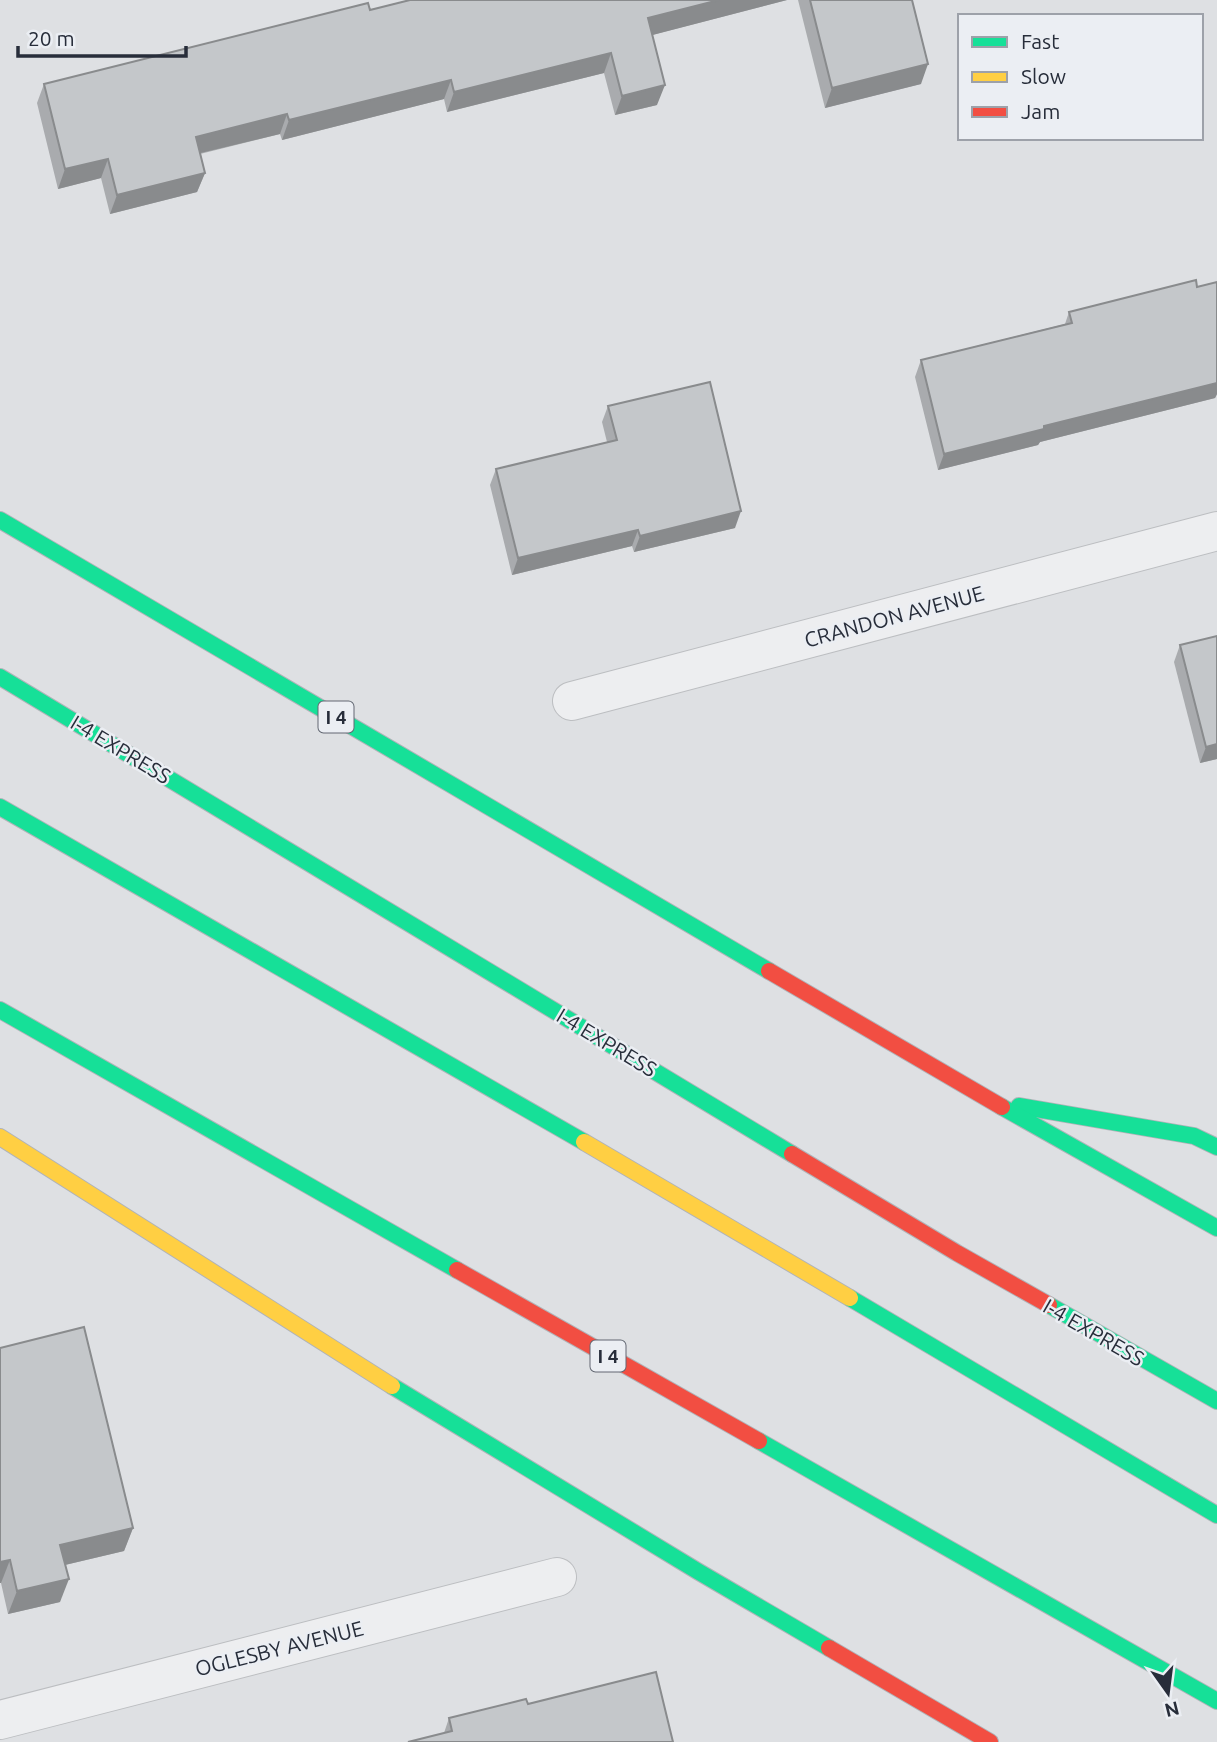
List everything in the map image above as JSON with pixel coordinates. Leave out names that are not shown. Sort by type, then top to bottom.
[{"type":"highway","name":"I 4","points":[[0,520],[989,1100],[1217,1228]]},
{"type":"highway","name":"I-4 EXPRESS","points":[[0,677],[957,1253],[1217,1401]]},
{"type":"highway","points":[[0,807],[620,1163],[1217,1515]]},
{"type":"highway","name":"I 4","points":[[0,1010],[1217,1701]]},
{"type":"highway","points":[[989,1100],[1194,1136],[1217,1147]]},
{"type":"highway","points":[[0,1137],[368,1371],[699,1572],[990,1742]]},
{"type":"street","name":"CRANDON AVENUE","points":[[572,701],[1217,531]]},
{"type":"street","name":"OGLESBY AVENUE","points":[[0,1720],[557,1577]]},
{"type":"building","points":[[410,0],[719,0],[648,18],[665,85],[622,96],[611,53],[454,92],[451,80],[289,120],[287,114],[196,137],[205,173],[117,195],[108,159],[65,169],[44,84],[368,3],[370,10]]},
{"type":"building","points":[[810,0],[912,0],[928,64],[832,88]]},
{"type":"building","points":[[1196,280],[1197,287],[1217,282],[1217,383],[944,454],[921,360],[1072,323],[1069,312]]},
{"type":"building","points":[[710,382],[741,511],[640,536],[638,530],[518,558],[496,469],[617,440],[608,406]]},
{"type":"building","points":[[1217,636],[1217,744],[1206,747],[1180,645]]},
{"type":"building","points":[[84,1327],[133,1528],[60,1545],[69,1579],[17,1591],[10,1560],[0,1562],[0,1348]]},
{"type":"building","points":[[656,1672],[673,1742],[408,1742],[452,1731],[449,1718],[526,1699],[528,1704]]},
{"type":"traffic: fast","points":[[0,520],[769,971]]},
{"type":"traffic: fast","points":[[0,677],[792,1154]]},
{"type":"traffic: fast","points":[[0,807],[584,1142]]},
{"type":"traffic: fast","points":[[0,1010],[457,1270]]},
{"type":"traffic: fast","points":[[1019,1106],[1194,1136],[1217,1147]]},
{"type":"traffic: fast","points":[[1002,1107],[1217,1228]]},
{"type":"traffic: fast","points":[[850,1298],[1217,1515]]},
{"type":"traffic: fast","points":[[1049,1305],[1217,1401]]},
{"type":"traffic: fast","points":[[392,1386],[829,1648]]},
{"type":"traffic: fast","points":[[759,1441],[1217,1701]]},
{"type":"traffic: slow","points":[[0,1137],[392,1386]]},
{"type":"traffic: slow","points":[[584,1142],[850,1298]]},
{"type":"traffic: jam","points":[[769,971],[1002,1107]]},
{"type":"traffic: jam","points":[[792,1154],[1049,1305]]},
{"type":"traffic: jam","points":[[457,1270],[759,1441]]},
{"type":"traffic: jam","points":[[829,1648],[990,1742]]}]
